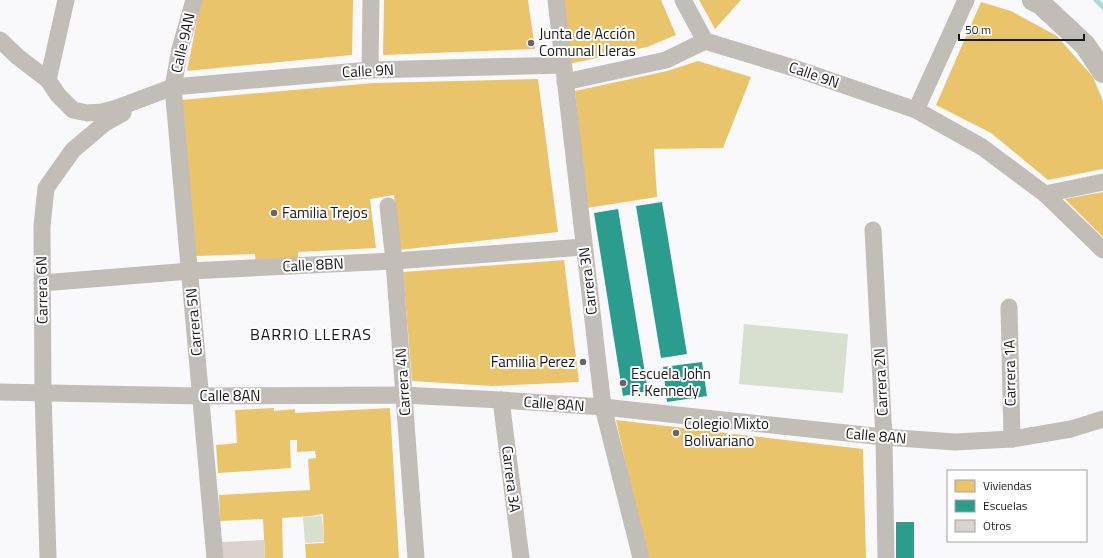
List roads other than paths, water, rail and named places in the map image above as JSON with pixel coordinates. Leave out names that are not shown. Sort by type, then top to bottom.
[{"type":"street","points":[[48,80],[66,0]]},
{"type":"street","name":"Calle 9AN","points":[[173,87],[180,49],[194,0]]},
{"type":"street","points":[[370,70],[371,0]]},
{"type":"street","name":"Carrera 3N","points":[[556,0],[603,407],[640,558]]},
{"type":"street","points":[[683,0],[705,41]]},
{"type":"street","points":[[916,110],[966,0]]},
{"type":"street","points":[[1033,0],[1041,4],[1086,44],[1103,72]]},
{"type":"street","points":[[0,40],[48,80],[58,95],[73,110],[88,113],[102,112],[117,108],[173,87]]},
{"type":"street","name":"Calle 9N","points":[[173,87],[370,70],[564,73],[666,60],[705,41],[794,68],[916,110],[982,147],[1045,194],[1103,250]]},
{"type":"street","name":"Carrera 5N","points":[[173,87],[215,558]]},
{"type":"street","name":"Carrera 6N","points":[[48,558],[43,393],[42,283],[42,226],[46,188],[73,150],[104,123],[173,87]]},
{"type":"street","points":[[1045,194],[1103,182]]},
{"type":"street","name":"Carrera 4N","points":[[388,206],[394,261],[416,558]]},
{"type":"street","name":"Carrera 2N","points":[[873,230],[884,437],[886,558]]},
{"type":"street","name":"Calle 8BN","points":[[42,283],[190,271],[394,261],[584,247]]},
{"type":"street","name":"Carrera 1A","points":[[1009,308],[1012,439]]},
{"type":"street","name":"Calle 8AN","points":[[0,392],[201,396],[403,395],[501,400],[603,407],[884,437],[955,442],[1012,439],[1071,429],[1103,419]]},
{"type":"street","name":"Carrera 3A","points":[[501,400],[521,558]]},
{"type":"waterway","points":[[1096,0],[1103,7]]},
{"type":"place","name":"Junta de Acción Comunal Lleras","points":[[531,43]]},
{"type":"place","name":"Familia Trejos","points":[[274,213]]},
{"type":"place","name":"Familia Perez","points":[[583,362]]},
{"type":"place","name":"Escuela John F. Kennedy","points":[[623,383]]},
{"type":"place","name":"Colegio Mixto Bolivariano","points":[[676,433]]},
{"type":"district","name":"BARRIO LLERAS","points":[[311,334]]}]
